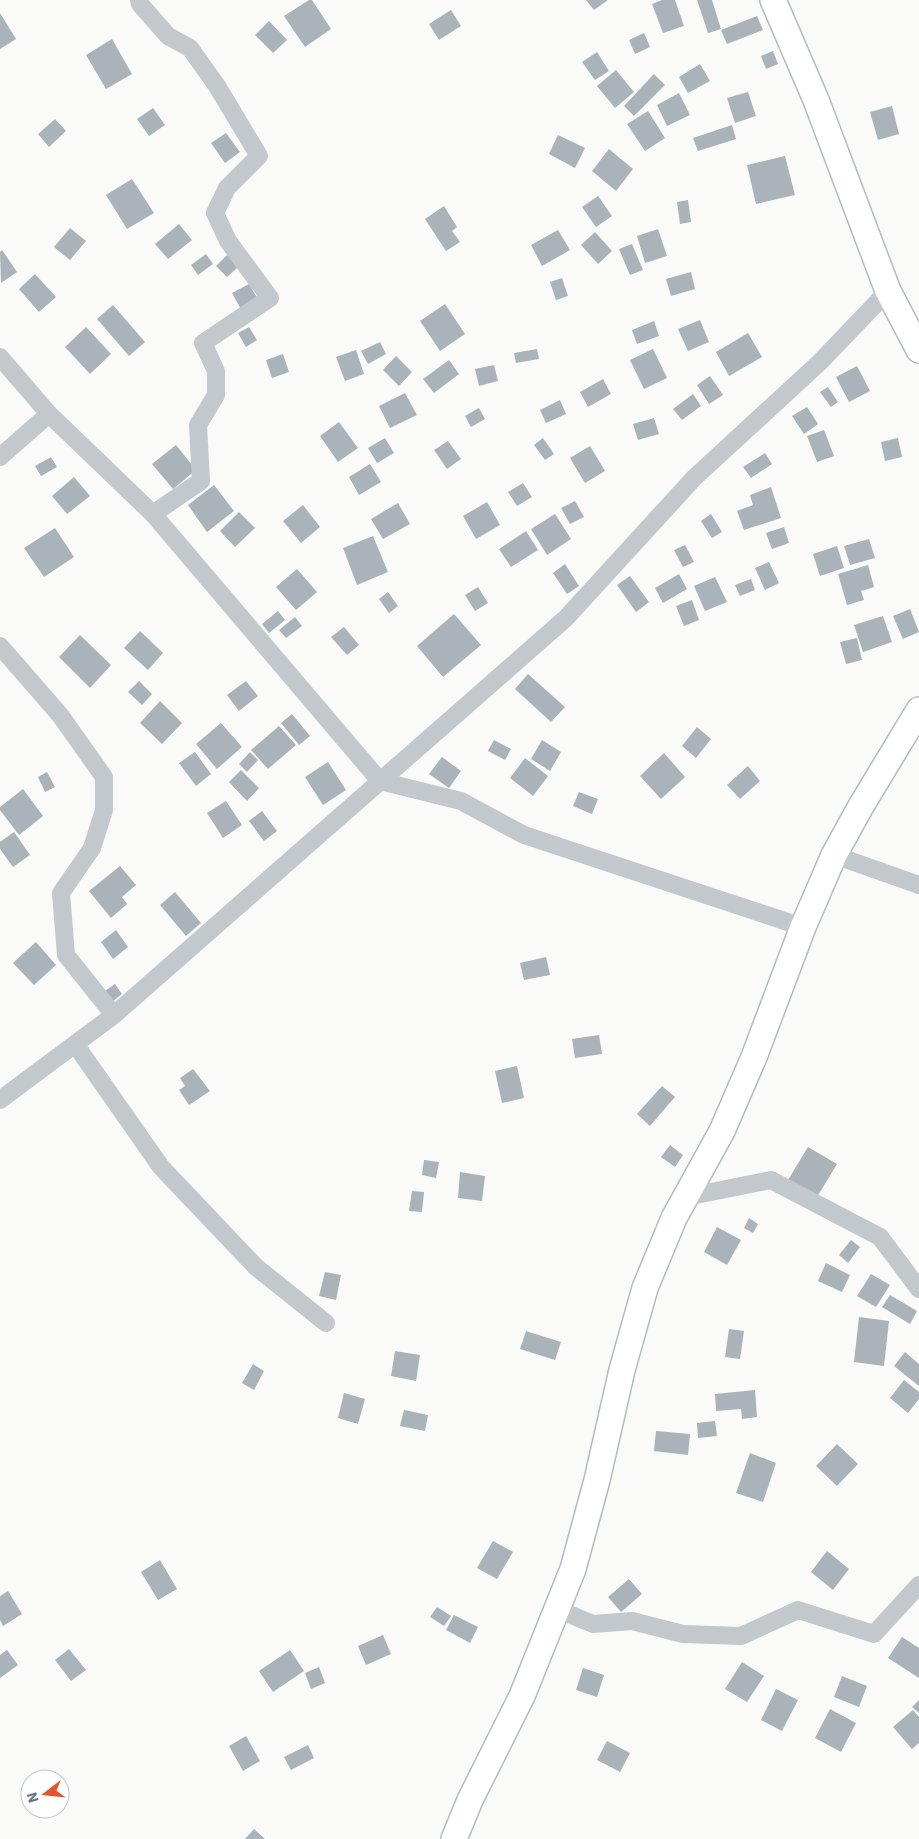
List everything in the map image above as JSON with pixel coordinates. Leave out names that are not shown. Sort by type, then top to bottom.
[{"type":"street","points":[[139,0],[140,4],[168,36],[190,48],[217,86],[259,156],[227,188],[215,213],[228,241],[270,298],[204,343],[216,371],[216,395],[198,425],[201,481],[154,514]]},
{"type":"street","points":[[773,0],[816,100],[888,291],[919,350]]},
{"type":"street","points":[[0,1100],[114,1015],[566,618],[694,478],[820,362],[888,291]]},
{"type":"street","points":[[0,357],[49,414],[154,514],[380,781],[461,801],[524,835],[803,927]]},
{"type":"street","points":[[0,457],[49,414]]},
{"type":"street","points":[[0,646],[60,715],[104,777],[104,810],[92,848],[61,893],[66,955],[114,1015]]},
{"type":"street","points":[[454,1839],[470,1800],[522,1696],[572,1569],[592,1498],[622,1370],[645,1288],[674,1218],[722,1131],[754,1057],[803,927],[834,855],[919,710]]},
{"type":"street","points":[[834,855],[919,885]]},
{"type":"street","points":[[75,1044],[161,1167],[256,1267],[326,1323]]},
{"type":"street","points":[[686,1197],[771,1180],[880,1238],[919,1289]]},
{"type":"street","points":[[557,1609],[593,1624],[632,1621],[683,1634],[740,1636],[798,1610],[874,1634],[919,1585]]},
{"type":"building","points":[[312,0],[331,29],[305,47],[284,16]]},
{"type":"building","points":[[586,0],[608,0],[594,10]]},
{"type":"building","points":[[662,0],[675,0],[684,26],[663,33],[652,4]]},
{"type":"building","points":[[697,0],[712,0],[721,29],[708,33]]},
{"type":"building","points":[[451,10],[461,26],[439,40],[429,24]]},
{"type":"building","points":[[0,13],[16,39],[0,49]]},
{"type":"building","points":[[757,16],[763,30],[727,44],[721,30]]},
{"type":"building","points":[[269,21],[287,40],[273,53],[255,35]]},
{"type":"building","points":[[644,33],[650,47],[635,54],[629,40]]},
{"type":"building","points":[[112,39],[132,74],[106,89],[86,55]]},
{"type":"building","points":[[773,51],[778,64],[766,69],[761,56]]},
{"type":"building","points":[[597,52],[609,71],[595,80],[582,62]]},
{"type":"building","points":[[700,64],[710,81],[688,93],[679,77]]},
{"type":"building","points":[[616,70],[634,92],[615,108],[597,86]]},
{"type":"building","points":[[654,74],[665,85],[634,116],[624,106]]},
{"type":"building","points":[[748,92],[756,116],[735,123],[727,98]]},
{"type":"building","points":[[679,93],[690,115],[667,126],[657,105]]},
{"type":"building","points":[[892,106],[899,134],[878,140],[870,112]]},
{"type":"building","points":[[153,108],[165,125],[149,136],[137,119]]},
{"type":"building","points":[[648,111],[665,138],[645,151],[627,124]]},
{"type":"building","points":[[55,119],[66,131],[49,147],[38,134]]},
{"type":"building","points":[[732,125],[736,139],[698,151],[693,138]]},
{"type":"building","points":[[226,133],[240,152],[225,163],[211,143]]},
{"type":"building","points":[[558,135],[585,148],[575,168],[549,154]]},
{"type":"building","points":[[609,149],[633,169],[616,191],[592,171]]},
{"type":"building","points":[[785,156],[795,195],[756,204],[747,165]]},
{"type":"building","points":[[132,179],[154,213],[127,229],[106,195]]},
{"type":"building","points":[[598,196],[612,216],[596,227],[582,207]]},
{"type":"building","points":[[688,200],[691,222],[680,224],[677,202]]},
{"type":"building","points":[[444,206],[457,227],[452,231],[460,242],[446,251],[425,219]]},
{"type":"building","points":[[179,224],[192,240],[168,259],[155,244]]},
{"type":"building","points":[[70,228],[86,241],[70,260],[54,247]]},
{"type":"building","points":[[658,229],[667,256],[645,263],[637,236]]},
{"type":"building","points":[[558,230],[570,250],[542,266],[531,245]]},
{"type":"building","points":[[595,232],[612,251],[598,264],[581,245]]},
{"type":"building","points":[[632,244],[643,270],[630,275],[619,249]]},
{"type":"building","points":[[2,250],[17,272],[1,283],[0,252]]},
{"type":"building","points":[[206,254],[213,264],[198,275],[191,265]]},
{"type":"building","points":[[227,255],[238,267],[227,277],[216,266]]},
{"type":"building","points":[[691,272],[695,289],[671,296],[666,279]]},
{"type":"building","points":[[35,274],[56,297],[39,312],[19,289]]},
{"type":"building","points":[[562,278],[568,296],[556,300],[550,282]]},
{"type":"building","points":[[249,284],[259,301],[242,311],[232,293]]},
{"type":"building","points":[[445,304],[465,334],[440,351],[420,321]]},
{"type":"building","points":[[113,305],[145,342],[129,356],[97,319]]},
{"type":"building","points":[[700,320],[709,342],[688,351],[678,329]]},
{"type":"building","points":[[654,321],[659,336],[637,344],[632,330]]},
{"type":"building","points":[[86,327],[111,354],[90,374],[65,347]]},
{"type":"building","points":[[249,327],[257,340],[246,347],[238,333]]},
{"type":"building","points":[[748,333],[762,357],[729,376],[716,352]]},
{"type":"building","points":[[380,342],[386,354],[368,364],[361,351]]},
{"type":"building","points":[[537,349],[539,359],[516,363],[514,353]]},
{"type":"building","points":[[653,349],[667,378],[644,389],[630,360]]},
{"type":"building","points":[[356,350],[364,374],[345,381],[336,357]]},
{"type":"building","points":[[283,354],[289,372],[272,378],[266,360]]},
{"type":"building","points":[[396,356],[412,372],[399,386],[383,370]]},
{"type":"building","points":[[449,360],[459,374],[434,393],[423,379]]},
{"type":"building","points":[[494,365],[498,381],[479,386],[475,369]]},
{"type":"building","points":[[857,366],[870,391],[849,402],[836,377]]},
{"type":"building","points":[[710,376],[723,395],[709,404],[697,385]]},
{"type":"building","points":[[603,379],[611,394],[588,407],[580,392]]},
{"type":"building","points":[[828,387],[838,402],[831,407],[820,392]]},
{"type":"building","points":[[405,393],[417,415],[390,428],[379,406]]},
{"type":"building","points":[[693,394],[701,406],[682,420],[673,409]]},
{"type":"building","points":[[560,400],[566,414],[546,423],[540,410]]},
{"type":"building","points":[[807,407],[818,424],[804,434],[792,416]]},
{"type":"building","points":[[479,408],[485,419],[471,427],[465,416]]},
{"type":"building","points":[[654,418],[659,434],[638,440],[633,424]]},
{"type":"building","points":[[339,422],[358,448],[338,462],[320,436]]},
{"type":"building","points":[[824,430],[834,456],[817,462],[807,436]]},
{"type":"building","points":[[385,438],[394,453],[377,463],[368,448]]},
{"type":"building","points":[[543,438],[554,454],[545,460],[534,445]]},
{"type":"building","points":[[898,438],[902,457],[885,461],[881,442]]},
{"type":"building","points":[[448,441],[461,459],[447,469],[434,450]]},
{"type":"building","points":[[176,445],[196,470],[173,489],[152,464]]},
{"type":"building","points":[[590,446],[605,471],[585,483],[570,458]]},
{"type":"building","points":[[765,453],[772,464],[751,478],[743,467]]},
{"type":"building","points":[[51,457],[57,467],[41,476],[35,466]]},
{"type":"building","points":[[370,464],[381,482],[359,495],[349,477]]},
{"type":"building","points":[[74,477],[90,496],[67,514],[52,496]]},
{"type":"building","points":[[523,483],[532,497],[517,506],[508,492]]},
{"type":"building","points":[[214,485],[234,511],[207,532],[188,505]]},
{"type":"building","points":[[771,487],[781,518],[744,530],[737,511],[753,505],[750,495]]},
{"type":"building","points":[[575,501],[584,517],[570,524],[561,508]]},
{"type":"building","points":[[487,502],[500,525],[476,539],[463,516]]},
{"type":"building","points":[[398,503],[410,524],[383,539],[371,519]]},
{"type":"building","points":[[303,505],[320,527],[301,543],[283,521]]},
{"type":"building","points":[[239,512],[255,528],[235,547],[220,531]]},
{"type":"building","points":[[555,514],[571,539],[547,555],[531,529]]},
{"type":"building","points":[[711,514],[722,532],[712,538],[701,521]]},
{"type":"building","points":[[784,527],[789,543],[772,549],[766,533]]},
{"type":"building","points":[[55,528],[74,557],[44,577],[24,548]]},
{"type":"building","points":[[526,531],[538,550],[511,567],[499,549]]},
{"type":"building","points":[[373,536],[388,572],[357,585],[343,548]]},
{"type":"building","points":[[869,539],[875,558],[850,565],[844,546]]},
{"type":"building","points":[[685,545],[694,562],[683,567],[674,550]]},
{"type":"building","points":[[837,546],[844,568],[820,576],[813,554]]},
{"type":"building","points":[[769,562],[779,583],[765,590],[755,568]]},
{"type":"building","points":[[565,564],[579,586],[567,594],[553,573]]},
{"type":"building","points":[[868,565],[874,587],[861,591],[864,600],[847,605],[838,574]]},
{"type":"building","points":[[297,569],[317,592],[296,610],[276,587]]},
{"type":"building","points":[[679,574],[687,589],[663,603],[655,588]]},
{"type":"building","points":[[630,576],[649,602],[636,612],[617,585]]},
{"type":"building","points":[[715,577],[727,602],[705,611],[694,586]]},
{"type":"building","points":[[751,579],[755,590],[740,596],[735,585]]},
{"type":"building","points":[[478,587],[488,603],[475,611],[465,595]]},
{"type":"building","points":[[388,592],[398,606],[389,613],[379,599]]},
{"type":"building","points":[[692,600],[699,620],[684,626],[676,606]]},
{"type":"building","points":[[910,609],[919,632],[903,639],[893,616]]},
{"type":"building","points":[[278,611],[285,620],[269,633],[262,624]]},
{"type":"building","points":[[454,614],[481,645],[443,677],[417,646]]},
{"type":"building","points":[[883,616],[892,642],[863,652],[854,625]]},
{"type":"building","points":[[295,617],[302,626],[286,638],[279,630]]},
{"type":"building","points":[[344,627],[359,645],[347,655],[331,637]]},
{"type":"building","points":[[140,631],[163,653],[148,670],[124,648]]},
{"type":"building","points":[[80,635],[111,665],[90,688],[59,657]]},
{"type":"building","points":[[857,638],[862,660],[846,664],[840,642]]},
{"type":"building","points":[[528,674],[565,707],[551,722],[515,689]]},
{"type":"building","points":[[139,681],[152,694],[142,705],[128,692]]},
{"type":"building","points":[[246,681],[258,696],[239,711],[227,695]]},
{"type":"building","points":[[160,701],[182,723],[162,744],[140,723]]},
{"type":"building","points":[[292,714],[310,736],[299,745],[281,723]]},
{"type":"building","points":[[221,723],[242,747],[217,769],[196,744]]},
{"type":"building","points":[[279,726],[296,745],[268,769],[251,750]]},
{"type":"building","points":[[697,727],[711,739],[696,758],[682,746]]},
{"type":"building","points":[[494,740],[511,749],[505,760],[488,751]]},
{"type":"building","points":[[542,740],[561,752],[550,771],[531,759]]},
{"type":"building","points":[[195,752],[211,774],[196,786],[179,763]]},
{"type":"building","points":[[250,752],[258,760],[247,772],[239,764]]},
{"type":"building","points":[[664,753],[685,777],[661,799],[640,776]]},
{"type":"building","points":[[442,757],[461,771],[449,788],[429,774]]},
{"type":"building","points":[[525,758],[548,776],[533,796],[510,778]]},
{"type":"building","points":[[328,762],[346,790],[323,805],[305,777]]},
{"type":"building","points":[[748,766],[760,781],[740,799],[727,785]]},
{"type":"building","points":[[241,770],[259,788],[247,801],[229,782]]},
{"type":"building","points":[[47,772],[55,787],[45,792],[38,777]]},
{"type":"building","points":[[23,789],[43,816],[19,835],[0,810],[0,807]]},
{"type":"building","points":[[579,792],[598,799],[592,814],[573,806]]},
{"type":"building","points":[[226,801],[242,825],[223,838],[207,813]]},
{"type":"building","points":[[262,811],[277,831],[264,841],[249,821]]},
{"type":"building","points":[[14,832],[30,855],[13,867],[0,849],[0,842]]},
{"type":"building","points":[[120,866],[136,885],[122,897],[127,904],[111,918],[89,891]]},
{"type":"building","points":[[175,892],[201,923],[186,936],[160,905]]},
{"type":"building","points":[[116,930],[128,947],[113,959],[101,942]]},
{"type":"building","points":[[36,942],[56,965],[34,985],[13,963]]},
{"type":"building","points":[[546,957],[550,975],[524,980],[520,963]]},
{"type":"building","points":[[115,984],[122,994],[113,1001],[105,991]]},
{"type":"building","points":[[599,1035],[602,1054],[575,1058],[572,1039]]},
{"type":"building","points":[[517,1066],[524,1098],[502,1103],[495,1071]]},
{"type":"building","points":[[193,1069],[210,1091],[189,1105],[179,1090],[185,1086],[180,1078]]},
{"type":"building","points":[[662,1086],[675,1097],[650,1126],[637,1114]]},
{"type":"building","points":[[670,1145],[683,1155],[675,1167],[661,1157]]},
{"type":"building","points":[[808,1147],[837,1164],[817,1197],[788,1180]]},
{"type":"building","points":[[424,1160],[439,1162],[436,1178],[422,1175]]},
{"type":"building","points":[[460,1172],[485,1176],[482,1201],[458,1198]]},
{"type":"building","points":[[412,1191],[424,1192],[422,1212],[409,1211]]},
{"type":"building","points":[[749,1218],[758,1224],[753,1233],[744,1228]]},
{"type":"building","points":[[717,1227],[741,1240],[727,1265],[704,1252]]},
{"type":"building","points":[[851,1240],[860,1247],[848,1263],[839,1255]]},
{"type":"building","points":[[826,1263],[850,1275],[842,1292],[818,1281]]},
{"type":"building","points":[[325,1272],[341,1275],[336,1300],[319,1296]]},
{"type":"building","points":[[871,1274],[890,1285],[876,1307],[857,1296]]},
{"type":"building","points":[[890,1295],[917,1311],[910,1324],[882,1307]]},
{"type":"building","points":[[859,1317],[889,1321],[884,1366],[854,1362]]},
{"type":"building","points":[[729,1329],[744,1331],[740,1359],[725,1357]]},
{"type":"building","points":[[526,1331],[561,1342],[555,1360],[520,1349]]},
{"type":"building","points":[[395,1351],[420,1355],[416,1381],[391,1376]]},
{"type":"building","points":[[905,1352],[919,1364],[919,1386],[894,1366]]},
{"type":"building","points":[[253,1364],[264,1371],[254,1390],[242,1383]]},
{"type":"building","points":[[904,1380],[919,1392],[919,1399],[908,1413],[890,1398]]},
{"type":"building","points":[[755,1390],[757,1417],[742,1419],[741,1409],[716,1411],[715,1394]]},
{"type":"building","points":[[344,1393],[365,1399],[358,1424],[338,1418]]},
{"type":"building","points":[[404,1410],[428,1415],[425,1431],[400,1426]]},
{"type":"building","points":[[715,1421],[717,1436],[698,1438],[697,1423]]},
{"type":"building","points":[[656,1431],[690,1434],[688,1455],[654,1451]]},
{"type":"building","points":[[837,1444],[858,1464],[837,1486],[816,1466]]},
{"type":"building","points":[[750,1453],[776,1463],[763,1502],[736,1493]]},
{"type":"building","points":[[493,1541],[513,1552],[497,1579],[477,1568]]},
{"type":"building","points":[[827,1551],[849,1569],[833,1590],[811,1572]]},
{"type":"building","points":[[160,1560],[177,1589],[158,1600],[141,1572]]},
{"type":"building","points":[[629,1579],[642,1594],[621,1612],[608,1597]]},
{"type":"building","points":[[8,1591],[22,1614],[3,1626],[0,1620],[0,1596]]},
{"type":"building","points":[[437,1607],[451,1616],[444,1626],[430,1617]]},
{"type":"building","points":[[454,1615],[478,1627],[470,1643],[446,1630]]},
{"type":"building","points":[[383,1635],[391,1654],[366,1665],[358,1646]]},
{"type":"building","points":[[902,1637],[919,1648],[919,1678],[888,1658]]},
{"type":"building","points":[[69,1649],[86,1670],[71,1681],[55,1660]]},
{"type":"building","points":[[7,1650],[18,1665],[0,1678],[0,1655]]},
{"type":"building","points":[[290,1650],[304,1671],[273,1692],[259,1671]]},
{"type":"building","points":[[742,1662],[764,1676],[747,1702],[725,1689]]},
{"type":"building","points":[[319,1667],[325,1683],[311,1689],[305,1673]]},
{"type":"building","points":[[583,1668],[604,1675],[597,1697],[576,1690]]},
{"type":"building","points":[[842,1676],[867,1686],[859,1707],[834,1697]]},
{"type":"building","points":[[776,1689],[798,1700],[782,1731],[761,1720]]},
{"type":"building","points":[[919,1700],[919,1713],[912,1707]]},
{"type":"building","points":[[830,1709],[856,1723],[841,1752],[815,1738]]},
{"type":"building","points":[[913,1710],[919,1717],[919,1743],[912,1749],[893,1727]]},
{"type":"building","points":[[246,1736],[260,1761],[243,1771],[229,1746]]},
{"type":"building","points":[[607,1741],[630,1753],[620,1772],[597,1760]]},
{"type":"building","points":[[308,1745],[314,1758],[291,1770],[284,1757]]},
{"type":"building","points":[[254,1829],[265,1839],[245,1839]]}]
